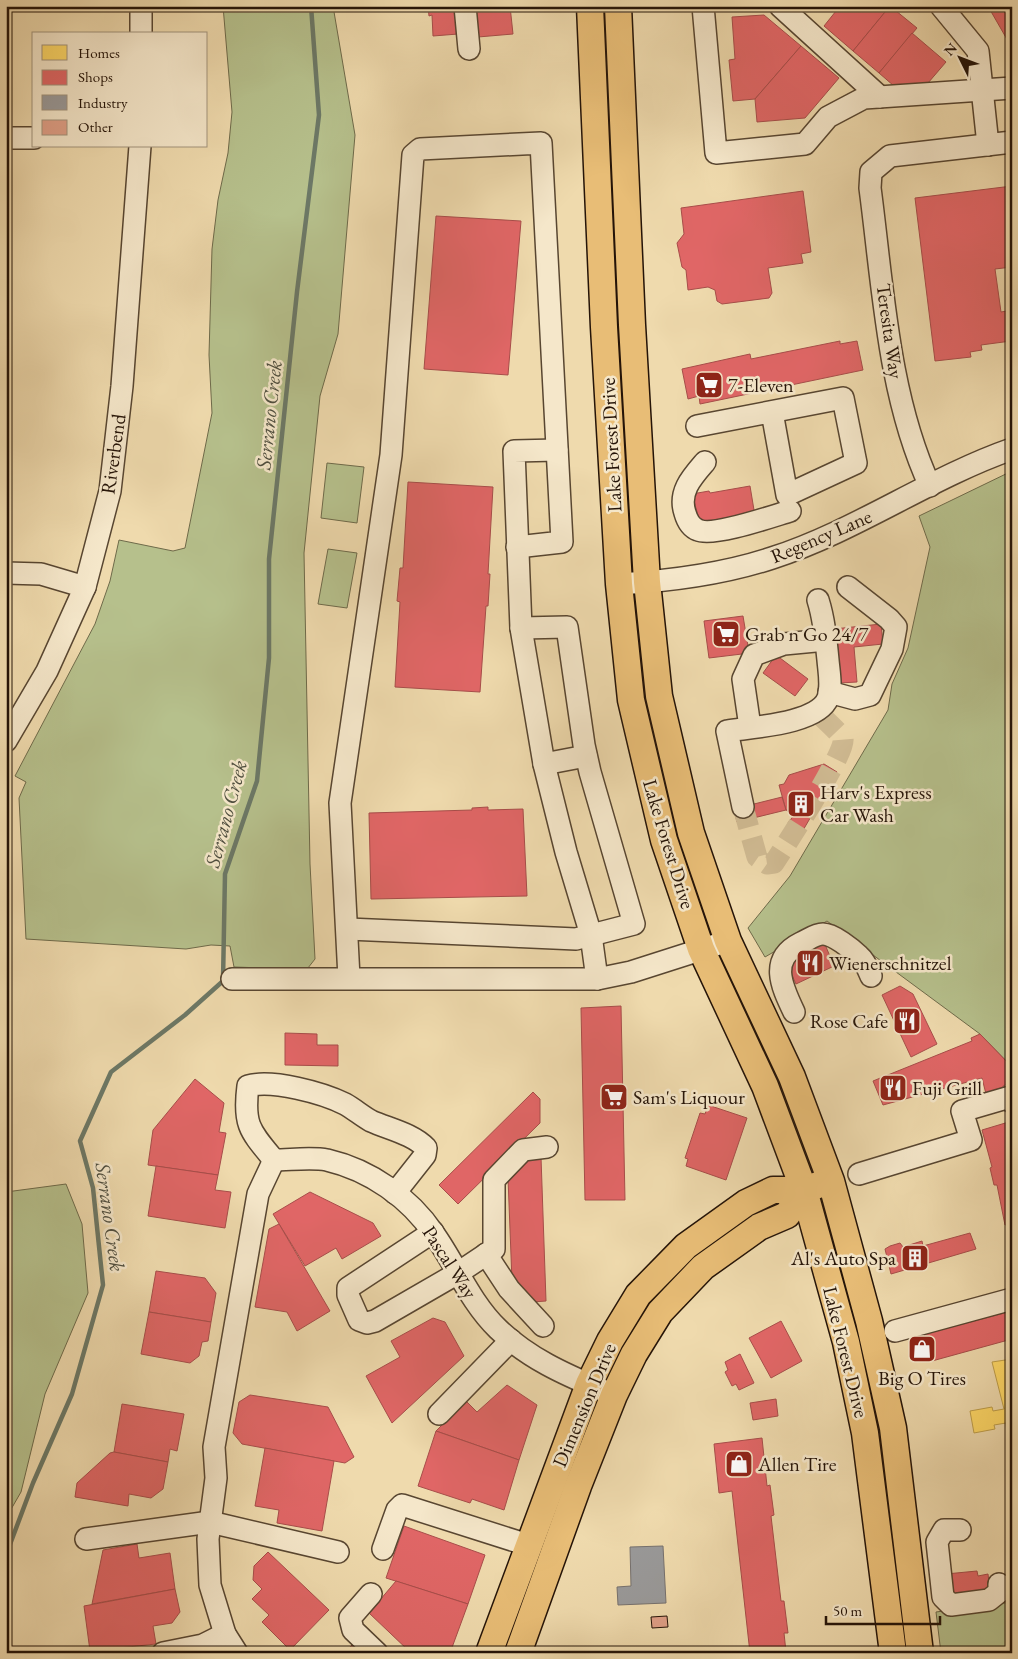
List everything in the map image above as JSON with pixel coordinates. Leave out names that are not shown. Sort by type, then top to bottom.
[{"type":"main road","name":"Lake Forest Drive","points":[[590,6],[604,327],[619,584],[631,700],[641,751],[664,840],[701,949],[766,1086],[804,1190],[846,1342],[866,1433],[893,1653]]},
{"type":"main road","name":"Lake Forest Drive","points":[[618,6],[632,325],[646,582],[659,696],[668,744],[691,833],[728,941],[792,1077],[831,1181],[873,1336],[893,1428],[920,1653]]},
{"type":"main road","name":"Dimension Drive","points":[[489,1653],[589,1384],[610,1341],[638,1295],[686,1246],[746,1203],[772,1190],[804,1190],[831,1181]]},
{"type":"main road","name":"Dimension Drive","points":[[518,1653],[578,1486],[614,1395],[634,1354],[660,1312],[694,1275],[759,1227],[787,1215],[804,1190]]},
{"type":"street","points":[[141,6],[141,32]]},
{"type":"street","points":[[465,6],[469,49]]},
{"type":"street","points":[[703,6],[716,153],[805,144],[820,125],[837,111],[864,98],[1012,88]]},
{"type":"street","points":[[780,6],[880,97]]},
{"type":"street","points":[[941,6],[978,50],[988,145],[1012,142]]},
{"type":"street","points":[[6,138],[32,138]]},
{"type":"street","points":[[349,978],[348,929],[340,803],[391,455],[413,155],[420,149],[541,143],[562,542],[517,547]]},
{"type":"street","name":"Teresita Way","points":[[930,486],[908,429],[896,380],[870,188],[871,172],[890,156],[988,145]]},
{"type":"street","name":"Riverbend","points":[[6,740],[47,671],[85,587],[110,491],[122,386],[140,148]]},
{"type":"street","points":[[697,426],[843,398],[856,463],[787,495],[772,412]]},
{"type":"street","points":[[557,450],[514,451],[521,628],[544,764],[566,852],[591,935],[597,979]]},
{"type":"street","name":"Regency Lane","points":[[619,584],[732,570],[774,558],[841,530],[930,486],[1012,450]]},
{"type":"street","points":[[705,462],[686,486],[684,496],[684,509],[688,523],[695,530],[703,532],[720,529],[790,511]]},
{"type":"street","points":[[6,573],[41,574],[85,587]]},
{"type":"street","points":[[829,692],[855,699],[870,695],[892,649],[896,627],[890,619],[848,587]]},
{"type":"street","points":[[743,807],[727,731],[806,718],[814,714],[825,704],[829,692],[826,640],[818,600]]},
{"type":"street","points":[[348,929],[576,939],[634,924],[586,756],[568,627],[521,628]]},
{"type":"street","points":[[750,727],[743,678],[754,655],[784,644],[826,640]]},
{"type":"street","points":[[544,764],[586,756]]},
{"type":"street","points":[[794,1012],[782,987],[780,966],[788,950],[816,936],[828,936],[860,956],[871,976]]},
{"type":"street","points":[[232,979],[597,979],[632,972],[728,941]]},
{"type":"street","points":[[237,1653],[225,1634],[210,1585],[208,1539],[216,1478],[214,1447],[258,1194],[274,1160],[250,1132],[245,1110],[248,1086],[257,1084],[305,1090],[344,1104],[369,1120],[420,1142],[426,1148],[426,1155],[395,1193]]},
{"type":"street","points":[[858,1174],[880,1170],[971,1140],[962,1111],[1010,1097],[1012,1102]]},
{"type":"street","points":[[433,1232],[348,1288],[348,1295],[359,1320],[367,1323],[375,1321],[458,1273],[494,1249],[494,1180],[523,1150],[547,1147]]},
{"type":"street","name":"Pascal Way","points":[[274,1160],[326,1160],[359,1171],[395,1193],[414,1210],[433,1232],[487,1316],[517,1345],[553,1369],[614,1395]]},
{"type":"street","points":[[439,1414],[548,1319],[509,1289],[486,1254]]},
{"type":"street","points":[[895,1331],[1012,1299]]},
{"type":"street","points":[[383,1549],[397,1510],[402,1505],[528,1545]]},
{"type":"street","points":[[86,1538],[210,1522],[338,1552]]},
{"type":"street","points":[[960,1530],[944,1530],[937,1542],[942,1597],[951,1605],[989,1600],[999,1592],[999,1584]]},
{"type":"street","points":[[371,1594],[350,1618],[353,1630],[377,1653]]},
{"type":"street","points":[[163,1653],[203,1645],[225,1634]]},
{"type":"green space","points":[[223,6],[333,6],[355,135],[338,334],[320,396],[304,553],[310,864],[315,959],[304,973],[293,969],[234,967],[230,946],[211,945],[186,949],[26,939],[19,798],[26,782],[15,776],[95,624],[110,581],[119,540],[173,551],[185,548],[212,413],[209,355],[212,249],[218,200],[228,153],[232,112]]},
{"type":"green space","points":[[327,463],[364,467],[357,523],[321,518]]},
{"type":"green space","points":[[1012,471],[1012,1067],[980,1034],[827,921],[765,957],[748,928],[790,876],[888,710],[892,684],[908,648],[930,547],[919,516]]},
{"type":"green space","points":[[328,549],[357,553],[347,608],[318,604]]},
{"type":"green space","points":[[66,1184],[82,1224],[88,1293],[45,1394],[21,1492],[6,1518],[6,1192]]},
{"type":"green space","points":[[1012,1602],[1012,1653],[941,1653],[936,1612]]},
{"type":"building: Homes","points":[[1012,1359],[1012,1471],[1010,1471],[1006,1423],[994,1425],[995,1429],[974,1433],[970,1411],[992,1407],[993,1411],[1004,1409],[992,1362]]},
{"type":"building: Shops","points":[[428,6],[455,6],[458,34],[433,36],[432,15],[429,16]]},
{"type":"building: Shops","points":[[476,6],[510,6],[513,34],[478,37]]},
{"type":"building: Shops","points":[[840,6],[890,6],[853,51],[824,26]]},
{"type":"building: Shops","points":[[890,6],[917,28],[879,73],[853,51]]},
{"type":"building: Shops","points":[[991,6],[1012,6],[1012,48],[989,8]]},
{"type":"building: Shops","points":[[764,15],[801,46],[755,99],[733,101],[729,60],[735,59],[732,17]]},
{"type":"building: Shops","points":[[912,33],[946,62],[928,83],[894,86],[879,73]]},
{"type":"building: Shops","points":[[801,46],[839,78],[805,118],[757,122],[755,99]]},
{"type":"building: Shops","points":[[1012,186],[1012,267],[995,269],[1001,312],[1012,310],[1012,346],[1011,341],[981,345],[982,350],[970,352],[971,357],[935,361],[915,198]]},
{"type":"building: Shops","points":[[803,191],[811,252],[801,254],[803,263],[768,268],[772,293],[769,298],[722,304],[717,301],[715,290],[708,287],[688,290],[686,270],[682,267],[677,243],[684,234],[681,208]]},
{"type":"building: Shops","points":[[436,216],[521,221],[508,375],[424,369]]},
{"type":"building: Shops","points":[[840,341],[840,344],[857,341],[863,370],[700,404],[699,396],[688,399],[682,369],[750,354],[751,359]]},
{"type":"building: Shops","points":[[408,482],[493,487],[488,606],[486,606],[480,692],[395,687],[400,602],[397,601],[400,568],[403,568]]},
{"type":"building: Shops","points":[[750,486],[755,516],[701,526],[692,494]]},
{"type":"building: Shops","name":"Grab n Go 24/7","points":[[743,616],[748,646],[742,654],[709,658],[704,621]]},
{"type":"building: Shops","points":[[881,624],[883,644],[854,647],[857,682],[839,683],[834,629]]},
{"type":"building: Shops","name":"Grab n Go 24/7","points":[[776,655],[808,679],[795,696],[763,673]]},
{"type":"building: Shops","name":"Harv's Express Car Wash","points":[[824,764],[837,772],[802,832],[788,823],[794,815],[786,810],[779,785],[784,784],[789,775]]},
{"type":"building: Shops","points":[[782,797],[786,810],[737,822],[734,809]]},
{"type":"building: Shops","points":[[488,807],[488,810],[523,809],[527,896],[371,899],[369,813],[472,810],[472,808]]},
{"type":"building: Shops","name":"Wienerschnitzel","points":[[824,942],[834,966],[796,984],[785,960]]},
{"type":"building: Shops","points":[[900,986],[913,994],[937,1044],[911,1057],[882,995]]},
{"type":"building: Shops","points":[[621,1006],[625,1200],[585,1200],[581,1008]]},
{"type":"building: Shops","points":[[285,1033],[317,1034],[317,1045],[338,1045],[338,1066],[285,1065]]},
{"type":"building: Shops","points":[[980,1034],[1012,1067],[1012,1082],[1003,1086],[1004,1089],[986,1094],[982,1078],[883,1105],[873,1081],[972,1041],[971,1038]]},
{"type":"building: Shops","points":[[195,1079],[224,1103],[219,1132],[226,1133],[218,1175],[148,1165],[153,1130]]},
{"type":"building: Shops","points":[[533,1092],[540,1099],[540,1123],[458,1204],[439,1185]]},
{"type":"building: Shops","points":[[708,1105],[747,1118],[726,1180],[686,1166],[688,1159],[685,1158],[700,1113],[705,1114]]},
{"type":"building: Shops","points":[[1012,1121],[1012,1239],[1008,1224],[1005,1225],[997,1185],[994,1185],[990,1168],[992,1167],[982,1130]]},
{"type":"building: Shops","points":[[529,1157],[541,1157],[546,1301],[532,1302],[512,1281],[508,1178]]},
{"type":"building: Shops","points":[[156,1166],[218,1175],[215,1190],[231,1192],[225,1228],[148,1216]]},
{"type":"building: Shops","points":[[310,1192],[373,1223],[381,1236],[342,1259],[336,1248],[305,1266],[273,1214]]},
{"type":"building: Shops","points":[[279,1224],[330,1311],[297,1331],[287,1312],[255,1307],[269,1229]]},
{"type":"building: Shops","name":"Al's Auto Spa","points":[[970,1233],[976,1249],[891,1274],[885,1249],[890,1246],[900,1243],[903,1247],[922,1241],[923,1246]]},
{"type":"building: Shops","points":[[156,1271],[205,1278],[216,1293],[211,1322],[149,1312]]},
{"type":"building: Shops","points":[[1012,1311],[1012,1339],[932,1361],[932,1358],[916,1361],[911,1342],[925,1338],[924,1334]]},
{"type":"building: Shops","points":[[149,1312],[211,1322],[208,1341],[202,1342],[199,1356],[190,1363],[141,1354]]},
{"type":"building: Shops","points":[[433,1318],[445,1322],[464,1356],[392,1423],[366,1376],[400,1357],[391,1341]]},
{"type":"building: Shops","points":[[781,1321],[802,1361],[771,1378],[749,1338]]},
{"type":"building: Shops","points":[[740,1354],[754,1383],[739,1390],[736,1384],[732,1386],[725,1372],[728,1370],[725,1362]]},
{"type":"building: Shops","points":[[507,1385],[537,1405],[519,1460],[436,1431],[466,1401],[477,1412]]},
{"type":"building: Shops","points":[[250,1395],[328,1407],[354,1457],[345,1463],[242,1444],[233,1433],[239,1402]]},
{"type":"building: Shops","points":[[776,1399],[778,1416],[753,1420],[750,1403]]},
{"type":"building: Shops","points":[[122,1404],[184,1414],[177,1451],[170,1449],[168,1462],[114,1452]]},
{"type":"building: Shops","points":[[436,1431],[519,1460],[504,1510],[472,1499],[470,1503],[418,1486]]},
{"type":"building: Shops","points":[[762,1438],[767,1486],[770,1485],[774,1515],[771,1516],[781,1601],[784,1601],[788,1633],[784,1633],[786,1652],[783,1653],[750,1653],[732,1491],[719,1493],[714,1444]]},
{"type":"building: Shops","points":[[265,1448],[334,1461],[322,1531],[277,1523],[279,1510],[255,1506]]},
{"type":"building: Shops","points":[[114,1452],[168,1462],[163,1489],[151,1498],[129,1494],[128,1506],[75,1497],[77,1483],[110,1453]]},
{"type":"building: Shops","points":[[404,1526],[485,1555],[468,1604],[386,1578]]},
{"type":"building: Shops","points":[[137,1544],[139,1558],[170,1553],[175,1589],[92,1604],[103,1550]]},
{"type":"building: Shops","points":[[268,1552],[329,1610],[290,1650],[262,1622],[269,1615],[252,1599],[262,1589],[253,1580],[254,1566]]},
{"type":"building: Shops","points":[[977,1571],[978,1576],[988,1574],[990,1591],[948,1596],[946,1574]]},
{"type":"building: Shops","points":[[396,1581],[468,1604],[450,1653],[415,1653],[412,1649],[410,1652],[369,1613]]},
{"type":"building: Shops","points":[[175,1589],[180,1612],[172,1623],[153,1626],[156,1644],[90,1651],[84,1606]]},
{"type":"building: Shops","points":[[355,1642],[366,1653],[344,1653]]},
{"type":"building: Industry","points":[[663,1546],[666,1603],[618,1605],[617,1587],[631,1586],[630,1547]]},
{"type":"building: Other","points":[[667,1616],[668,1627],[652,1628],[651,1617]]},
{"type":"waterway","name":"Serrano Creek","points":[[6,1555],[33,1483],[72,1394],[103,1285],[93,1188],[80,1141],[111,1072],[185,1015],[223,981],[225,874],[257,781],[269,658],[269,559],[297,292],[319,115],[311,6]]},
{"type":"tunnel","points":[[743,807],[757,857],[767,864],[774,863],[814,800],[841,748],[842,737],[817,712]]},
{"type":"place","name":"7-Eleven","points":[[709,385]]},
{"type":"place","name":"Grab n Go 24/7","points":[[726,634]]},
{"type":"place","name":"Harv's Express Car Wash","points":[[801,804]]},
{"type":"place","name":"Wienerschnitzel","points":[[810,963]]},
{"type":"place","name":"Rose Cafe","points":[[907,1021]]},
{"type":"place","name":"Fuji Grill","points":[[893,1088]]},
{"type":"place","name":"Sam's Liquour","points":[[614,1097]]},
{"type":"place","name":"Al's Auto Spa","points":[[915,1258]]},
{"type":"place","name":"Big O Tires","points":[[922,1349]]},
{"type":"place","name":"Allen Tire","points":[[739,1464]]}]
